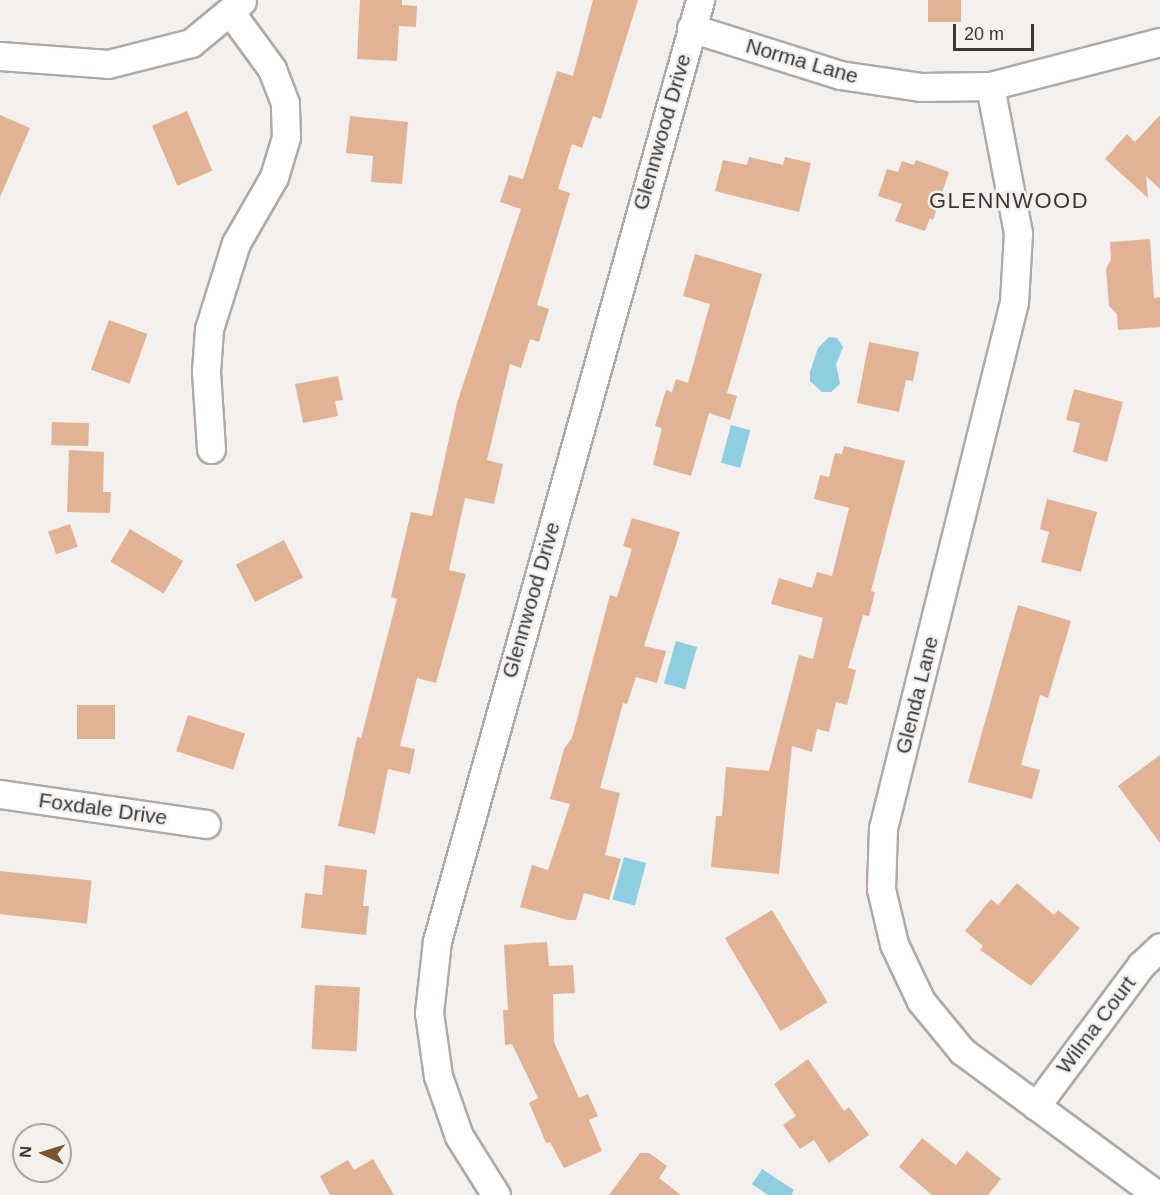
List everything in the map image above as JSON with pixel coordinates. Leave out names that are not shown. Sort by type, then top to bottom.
[{"type":"street","name":"Glennwood Drive","points":[[496,1195],[459,1136],[438,1076],[429,1013],[437,941],[700,0]]},
{"type":"street","points":[[0,56],[108,64],[191,43],[237,6],[272,69],[285,103],[286,137],[274,177],[236,243],[209,329],[206,371],[211,449]]},
{"type":"street","name":"Norma Lane","points":[[691,28],[840,75],[920,87],[990,86],[1160,42]]},
{"type":"street","name":"Glenda Lane","points":[[990,86],[1018,233],[1014,302],[884,828],[880,889],[894,944],[921,1001],[962,1051],[1157,1195]]},
{"type":"street","name":"Foxdale Drive","points":[[0,794],[206,824]]},
{"type":"street","name":"Wilma Court","points":[[1036,1106],[1141,964],[1160,947]]},
{"type":"water","points":[[829,337],[837,338],[843,347],[836,364],[840,384],[831,392],[822,392],[810,381],[810,372],[818,348]]},
{"type":"water","points":[[731,425],[750,430],[740,468],[721,463]]},
{"type":"water","points":[[676,641],[697,647],[685,689],[664,683]]},
{"type":"water","points":[[624,857],[646,863],[635,905],[613,900]]},
{"type":"water","points":[[762,1169],[794,1190],[791,1195],[768,1195],[752,1184]]},
{"type":"building","points":[[360,0],[402,0],[402,5],[417,6],[416,27],[399,26],[397,61],[357,59]]},
{"type":"building","points":[[593,0],[638,0],[601,119],[593,116],[582,148],[572,144],[558,189],[570,193],[537,305],[549,309],[539,342],[530,339],[521,368],[510,364],[487,460],[503,464],[494,504],[465,498],[449,570],[466,574],[436,683],[417,678],[400,746],[415,749],[410,774],[388,769],[375,834],[338,826],[357,737],[361,738],[397,599],[391,597],[411,512],[432,516],[457,403],[521,209],[500,202],[509,175],[523,179],[557,71],[573,76]]},
{"type":"building","points":[[928,0],[961,0],[961,22],[928,22]]},
{"type":"building","points":[[187,111],[212,171],[177,186],[152,126]]},
{"type":"building","points":[[0,115],[30,128],[0,197]]},
{"type":"building","points":[[1160,115],[1160,189],[1146,176],[1148,198],[1105,159],[1127,134],[1135,142]]},
{"type":"building","points":[[350,116],[408,122],[402,184],[371,182],[373,156],[346,153]]},
{"type":"building","points":[[749,157],[783,165],[785,157],[811,163],[799,212],[715,191],[723,160],[747,165]]},
{"type":"building","points":[[916,160],[949,172],[933,220],[930,218],[925,231],[895,221],[902,204],[878,196],[887,169],[898,172],[902,161],[914,165]]},
{"type":"building","points":[[1150,239],[1154,298],[1160,297],[1160,327],[1118,330],[1117,314],[1109,306],[1106,269],[1111,259],[1110,242]]},
{"type":"building","points":[[695,254],[762,274],[727,393],[737,396],[730,420],[709,413],[691,476],[653,465],[662,428],[655,426],[666,390],[672,392],[676,379],[688,383],[710,304],[683,296]]},
{"type":"building","points":[[109,320],[148,334],[129,384],[91,370]]},
{"type":"building","points":[[869,342],[919,352],[913,381],[906,380],[899,412],[857,403]]},
{"type":"building","points":[[338,376],[343,400],[335,401],[338,416],[303,423],[295,384]]},
{"type":"building","points":[[1074,389],[1123,402],[1107,462],[1073,452],[1080,423],[1066,420]]},
{"type":"building","points":[[52,422],[89,423],[88,446],[51,445]]},
{"type":"building","points":[[844,446],[905,461],[871,591],[875,592],[869,616],[863,615],[848,668],[856,670],[847,705],[836,702],[829,732],[817,729],[812,752],[792,746],[779,874],[711,867],[716,816],[722,816],[726,767],[769,771],[799,655],[813,659],[823,618],[771,604],[779,578],[812,588],[817,572],[832,576],[849,508],[814,499],[820,475],[829,477],[835,453],[842,454]]},
{"type":"building","points":[[69,450],[104,452],[103,492],[111,492],[110,513],[67,512]]},
{"type":"building","points":[[1047,499],[1097,512],[1081,572],[1041,562],[1049,532],[1040,529]]},
{"type":"building","points":[[632,518],[680,532],[644,646],[666,651],[657,683],[636,677],[627,704],[623,703],[600,788],[620,793],[605,855],[621,859],[609,900],[584,893],[576,920],[568,920],[520,907],[532,865],[548,870],[570,804],[550,799],[564,749],[572,738],[610,595],[617,597],[632,549],[623,546]]},
{"type":"building","points":[[70,524],[78,547],[56,554],[48,531]]},
{"type":"building","points":[[130,529],[183,561],[164,594],[110,562]]},
{"type":"building","points":[[284,540],[303,577],[255,602],[236,565]]},
{"type":"building","points":[[1018,605],[1071,621],[1048,698],[1040,695],[1021,765],[1040,770],[1032,799],[968,782]]},
{"type":"building","points":[[77,705],[115,705],[115,739],[77,739]]},
{"type":"building","points":[[188,715],[245,734],[233,770],[176,751]]},
{"type":"building","points":[[1160,755],[1160,843],[1118,786]]},
{"type":"building","points":[[325,865],[367,870],[363,906],[369,906],[366,935],[301,928],[305,893],[322,895]]},
{"type":"building","points":[[0,871],[91,881],[87,923],[0,914]]},
{"type":"building","points":[[1017,883],[1054,915],[1058,910],[1080,928],[1031,986],[980,950],[983,946],[965,931],[991,899],[998,905]]},
{"type":"building","points":[[772,910],[828,1003],[780,1031],[725,938]]},
{"type":"building","points":[[547,942],[549,966],[573,965],[575,993],[553,994],[554,1042],[579,1098],[588,1094],[598,1116],[589,1120],[602,1151],[564,1168],[550,1142],[546,1143],[529,1103],[538,1098],[512,1044],[505,1045],[503,1010],[508,1010],[504,945]]},
{"type":"building","points":[[315,985],[360,987],[357,1051],[312,1049]]},
{"type":"building","points":[[808,1059],[844,1111],[849,1107],[869,1135],[829,1163],[814,1140],[800,1149],[783,1125],[796,1116],[774,1084]]},
{"type":"building","points":[[922,1138],[956,1165],[967,1151],[1001,1179],[988,1195],[932,1195],[899,1167]]},
{"type":"building","points":[[640,1153],[649,1153],[667,1166],[659,1178],[681,1195],[609,1195]]},
{"type":"building","points":[[373,1159],[394,1195],[330,1195],[320,1176],[348,1160],[354,1170]]},
{"type":"district","name":"GLENNWOOD","points":[[1009,201]]}]
